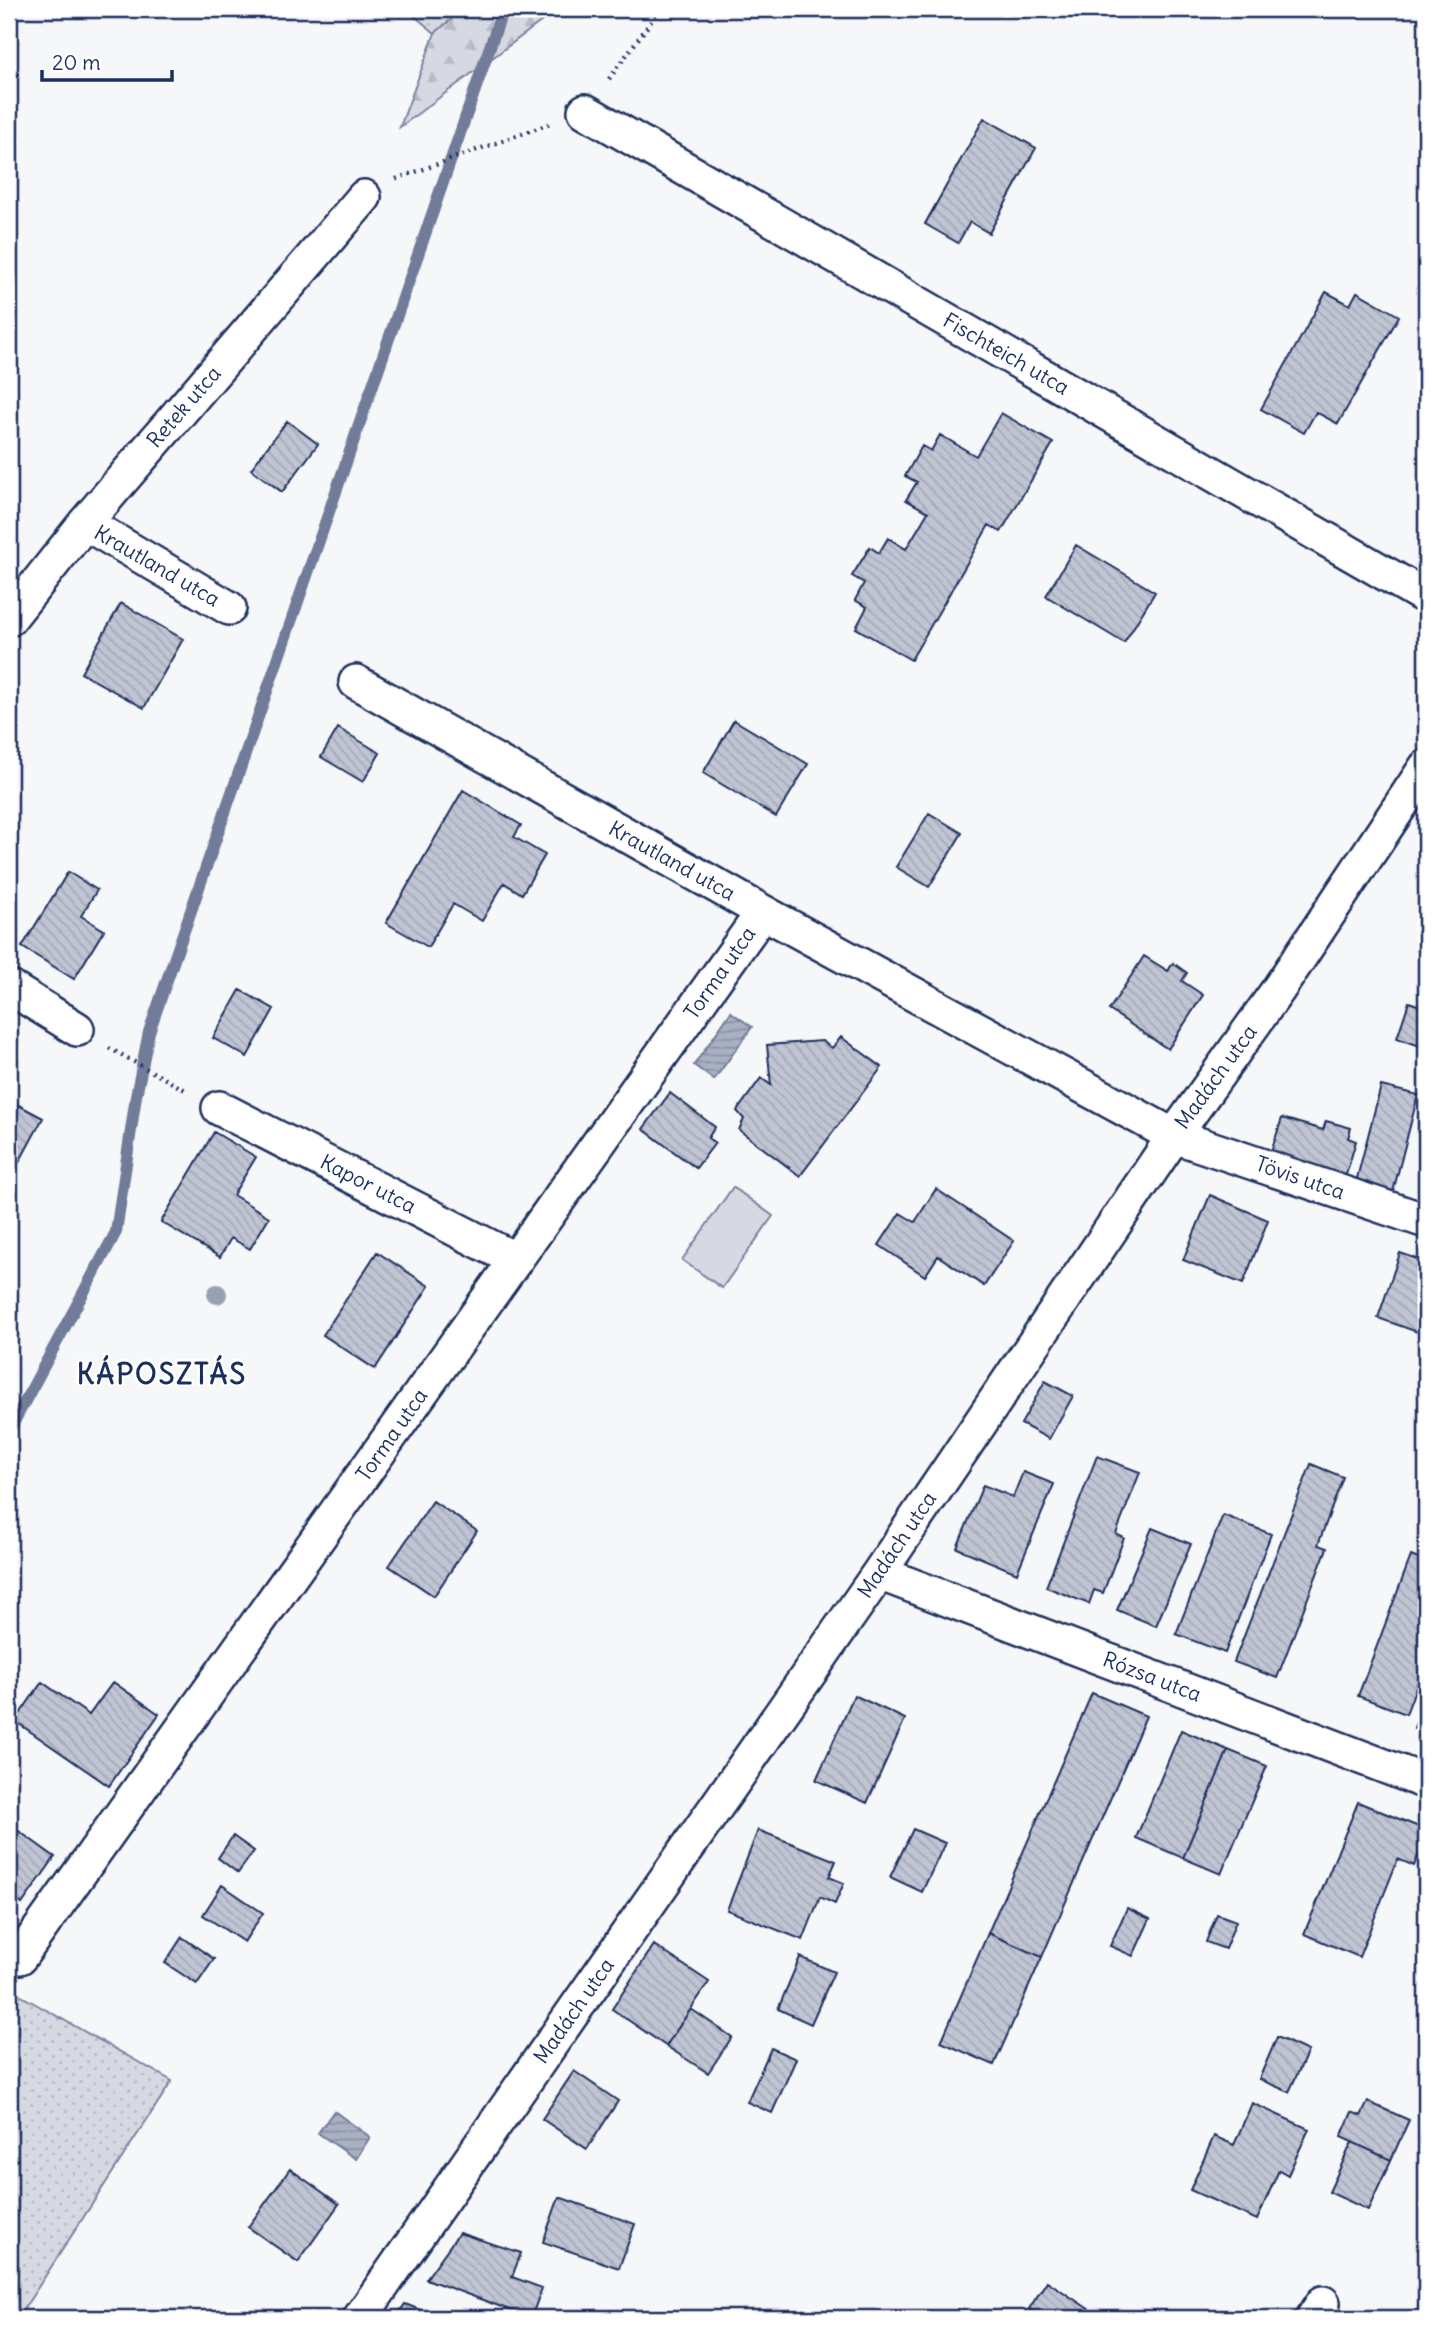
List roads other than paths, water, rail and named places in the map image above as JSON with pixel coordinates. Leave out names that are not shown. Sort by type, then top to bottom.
[{"type":"street","name":"Fischteich utca","points":[[585,111],[1426,597]]},
{"type":"street","name":"Retek utca","points":[[9,620],[85,523],[364,197]]},
{"type":"street","name":"Krautland utca","points":[[85,523],[229,608]]},
{"type":"street","name":"Krautland utca","points":[[356,682],[763,912],[1174,1136]]},
{"type":"street","name":"Madách utca","points":[[360,2318],[879,1573],[1174,1136],[1278,990],[1426,767]]},
{"type":"street","name":"Torma utca","points":[[20,1957],[763,912]]},
{"type":"street","points":[[9,987],[78,1029]]},
{"type":"street","name":"Kapor utca","points":[[219,1108],[516,1260]]},
{"type":"street","name":"Tövis utca","points":[[1174,1136],[1426,1221]]},
{"type":"street","name":"Rózsa utca","points":[[879,1573],[1426,1782]]},
{"type":"water","points":[[731,1012],[752,1027],[714,1080],[694,1065]]},
{"type":"water","points":[[334,2111],[370,2137],[356,2159],[318,2133]]},
{"type":"waterway","points":[[9,1431],[116,1232],[136,1096],[149,1032],[503,9]]},
{"type":"district","name":"KÁPOSZTÁS","points":[[162,1374]]}]
